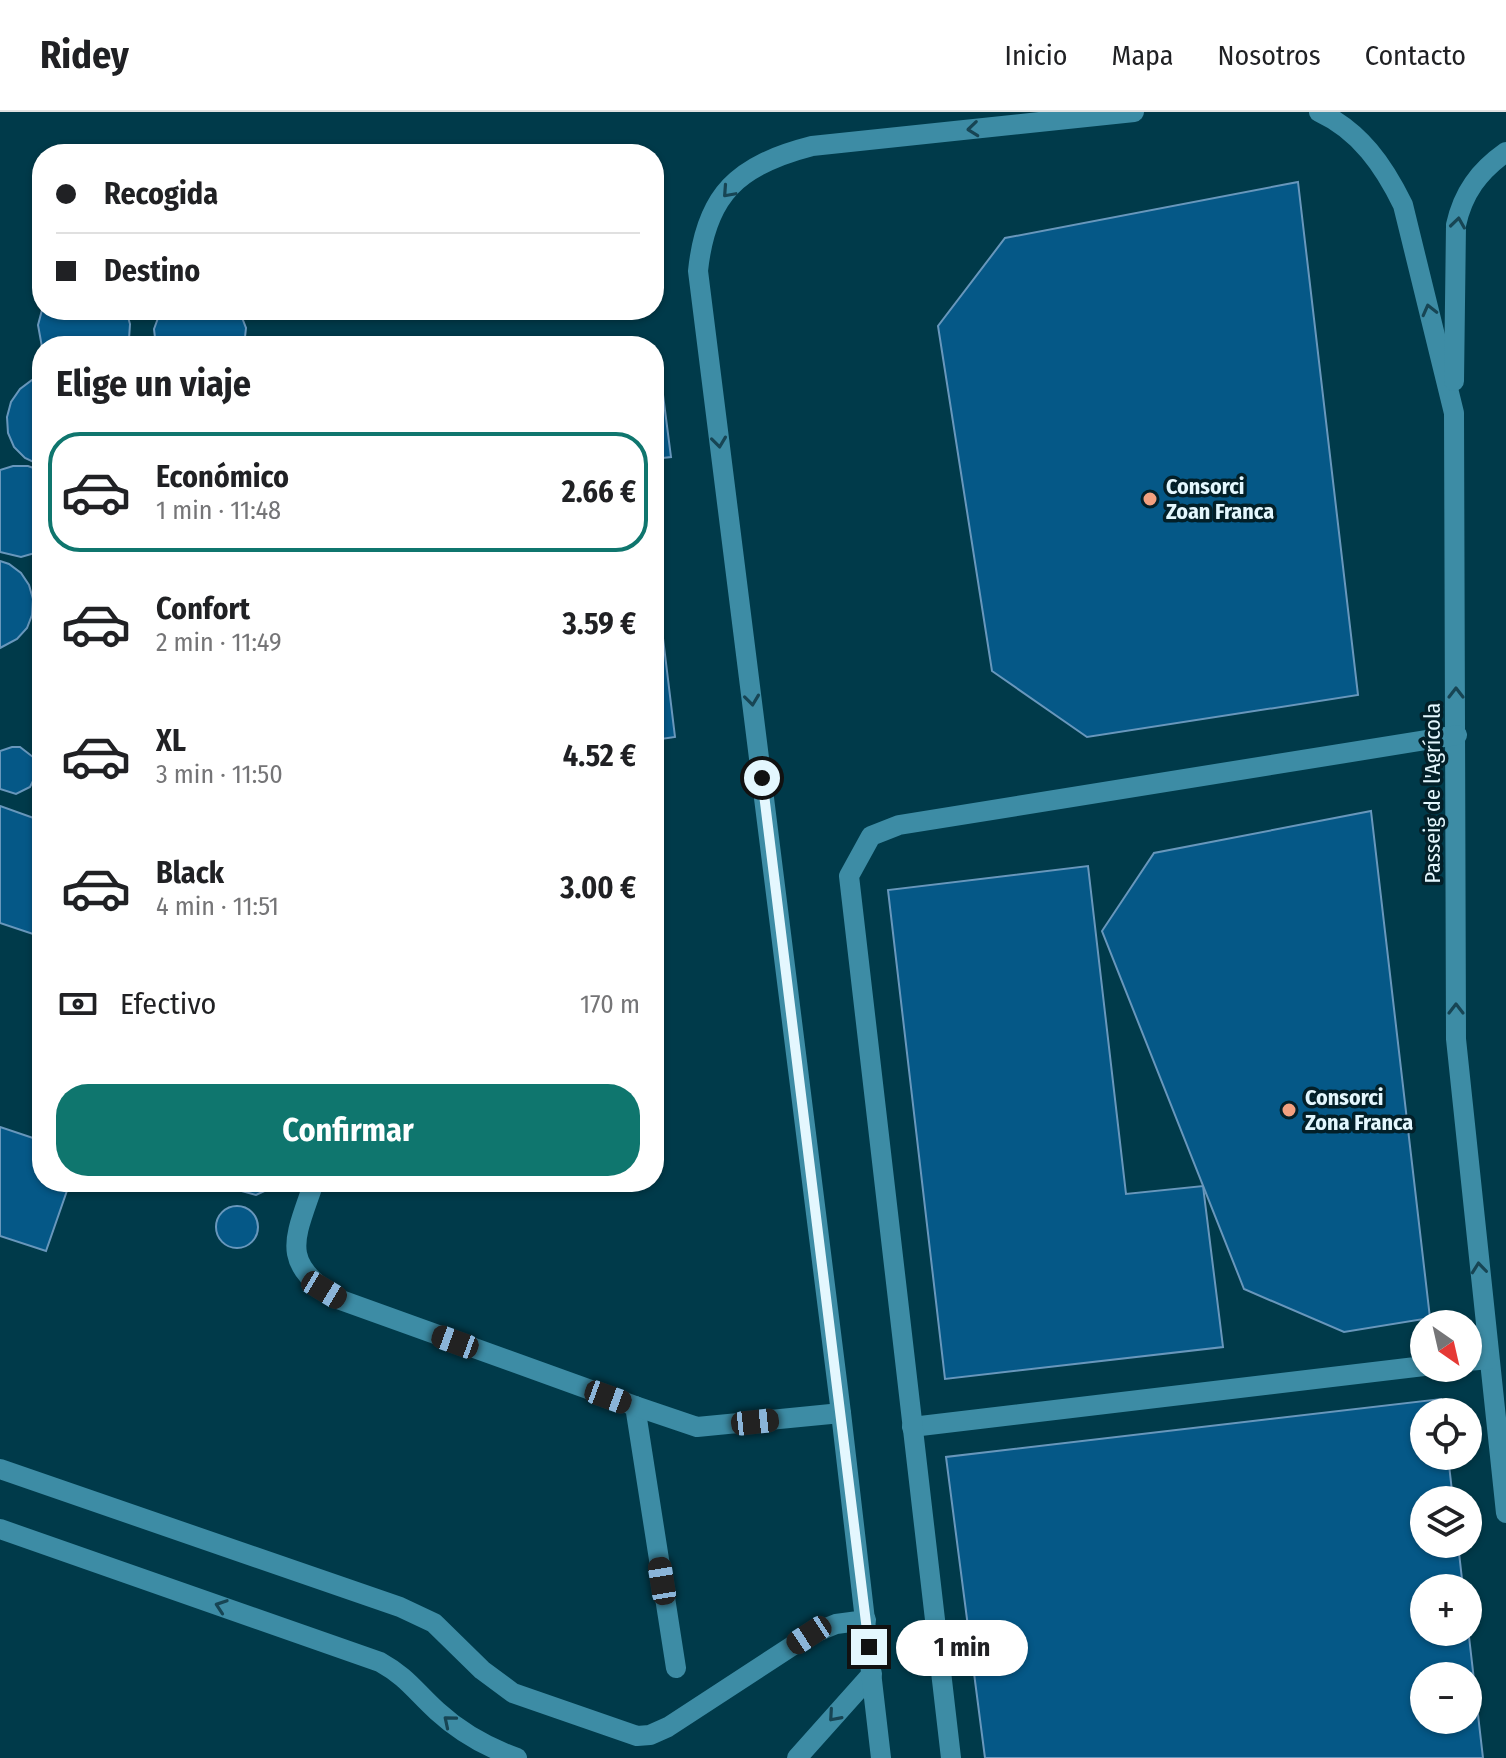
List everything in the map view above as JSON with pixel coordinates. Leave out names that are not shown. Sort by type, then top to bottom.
[{"type":"lane","points":[[881,1758],[841,1413],[698,271],[700,245],[709,216],[728,188],[754,168],[782,154],[812,146],[1134,112]]},
{"type":"lane","name":"Passeig de l'Agrícola","points":[[1319,112],[1355,136],[1373,154],[1389,176],[1403,205],[1454,413],[1456,1039],[1475,1310]]},
{"type":"lane","points":[[1454,413],[1456,225],[1461,203],[1472,184],[1506,152]]},
{"type":"lane","points":[[951,1758],[849,876],[871,836],[899,825],[1457,735]]},
{"type":"lane","points":[[311,1192],[295,1242],[297,1257],[304,1272],[338,1299],[697,1427],[841,1413]]},
{"type":"lane","points":[[912,1427],[1410,1368]]},
{"type":"lane","name":"Passeig de l'Agrícola","points":[[1482,1382],[1506,1513]]},
{"type":"lane","points":[[635,1406],[676,1668]]},
{"type":"lane","points":[[0,1469],[400,1607],[434,1623],[482,1670],[513,1693],[637,1736],[650,1735],[668,1727],[822,1627],[866,1620]]},
{"type":"lane","points":[[0,1529],[380,1662],[415,1686],[455,1727],[476,1741],[517,1758]]},
{"type":"lane","points":[[797,1758],[872,1674]]},
{"type":"building","name":"Consorci Zoan Franca","points":[[1298,182],[1358,695],[1087,737],[992,671],[938,326],[1005,238]]},
{"type":"building","points":[[39,320],[129,320],[130,324],[129,336],[40,336]]},
{"type":"building","points":[[157,320],[243,320],[246,328],[245,336],[155,336]]},
{"type":"building","points":[[32,380],[32,461],[14,447],[8,433],[7,417],[11,402],[20,389]]},
{"type":"building","points":[[664,403],[671,457],[664,458]]},
{"type":"building","points":[[13,466],[32,467],[32,554],[21,557],[0,552],[0,470]]},
{"type":"building","points":[[0,561],[21,573],[29,585],[32,615],[27,628],[17,639],[0,648]]},
{"type":"building","points":[[664,647],[675,737],[664,739]]},
{"type":"building","points":[[20,747],[32,756],[30,787],[16,794],[0,789],[0,751]]},
{"type":"building","points":[[0,806],[32,817],[32,934],[0,923]]},
{"type":"building","name":"Consorci Zona Franca","points":[[1371,811],[1429,1310],[1410,1310],[1410,1321],[1344,1332],[1244,1289],[1102,931],[1154,853]]},
{"type":"building","points":[[1088,866],[1126,1194],[1203,1186],[1223,1347],[945,1379],[888,890]]},
{"type":"building","points":[[0,1127],[32,1138],[32,1192],[67,1192],[46,1251],[0,1236]]},
{"type":"building","points":[[237,1206],[252,1212],[258,1227],[252,1242],[237,1248],[222,1242],[216,1227],[222,1212]]},
{"type":"building","points":[[1410,1403],[1410,1470],[1450,1470],[1451,1486],[1410,1486],[1410,1558],[1460,1558],[1461,1574],[1410,1574],[1410,1646],[1470,1646],[1472,1662],[1410,1662],[1410,1734],[1480,1734],[1483,1758],[985,1758],[946,1457]]},
{"type":"place","name":"Consorci Zoan Franca","points":[[1150,499]]},
{"type":"place","name":"Consorci Zona Franca","points":[[1289,1110]]},
{"type":"route","points":[[762,778],[869,1647]]}]
